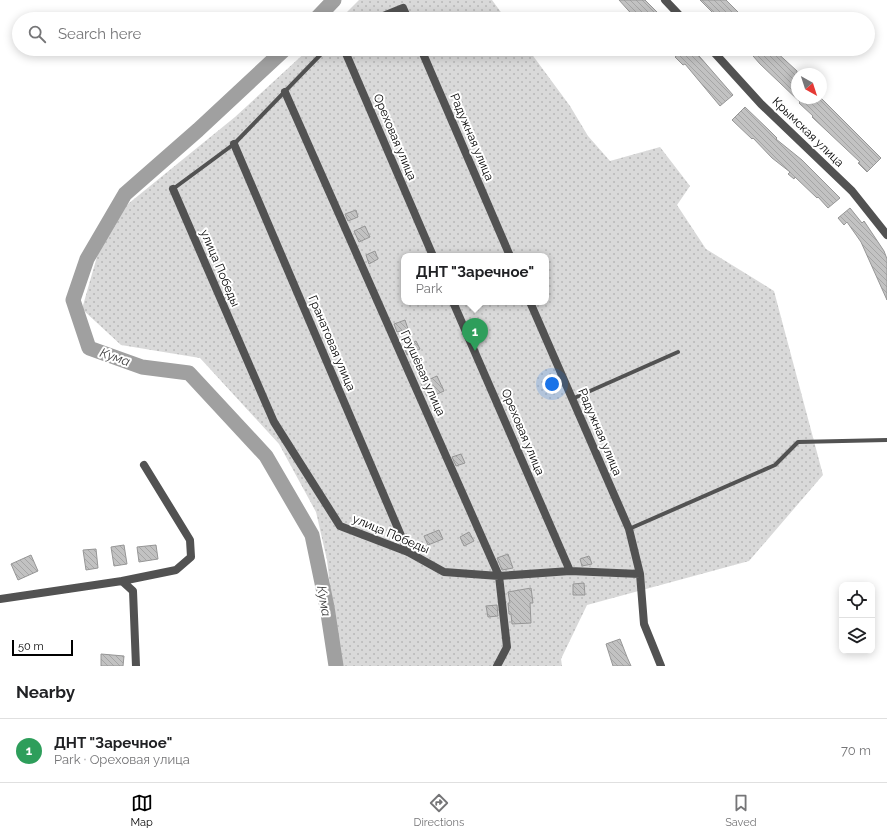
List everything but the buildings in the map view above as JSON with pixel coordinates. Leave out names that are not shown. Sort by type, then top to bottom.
[{"type":"street","points":[[665,0],[676,12]]},
{"type":"street","points":[[393,12],[403,8],[405,12]]},
{"type":"street","name":"Ореховая улица","points":[[347,56],[432,253]]},
{"type":"street","name":"Радужная улица","points":[[424,56],[509,253]]},
{"type":"street","name":"Крымская улица","points":[[717,56],[761,104],[852,191],[887,235]]},
{"type":"street","name":"Грушёвая улица","points":[[285,92],[499,576],[507,648],[497,666]]},
{"type":"street","name":"Гранатовая улица","points":[[234,144],[408,552]]},
{"type":"street","name":"улица Победы","points":[[173,189],[274,422],[340,526],[408,552],[444,572],[499,576],[570,571],[640,574]]},
{"type":"street","name":"Ореховая улица","points":[[454,305],[570,571]]},
{"type":"street","name":"Радужная улица","points":[[531,305],[629,529],[640,574]]},
{"type":"street","points":[[0,599],[122,581],[176,570],[191,557],[190,540],[144,465]]},
{"type":"street","points":[[640,574],[644,624],[661,666]]},
{"type":"street","points":[[122,581],[133,591],[136,666]]},
{"type":"lane","points":[[173,189],[234,144],[319,56]]},
{"type":"lane","points":[[572,399],[678,352]]},
{"type":"lane","points":[[629,529],[775,465],[798,442],[887,440]]},
{"type":"shaded area","points":[[359,0],[492,0],[501,12],[347,12]]},
{"type":"shaded area","points":[[301,56],[533,56],[570,106],[588,136],[610,161],[660,147],[690,186],[677,205],[706,249],[774,291],[823,475],[749,561],[587,605],[561,659],[562,666],[339,666],[327,560],[316,512],[279,444],[200,358],[121,345],[82,309],[98,253],[123,208],[235,117]]},
{"type":"waterway","name":"Кума","points":[[323,12],[334,0]]},
{"type":"waterway","name":"Кума","points":[[277,56],[198,130],[125,194],[87,259],[73,300],[89,348],[142,367],[189,373],[266,456],[312,535],[327,607],[336,666]]},
{"type":"place","name":"ДНТ \"Заречное\"","points":[[475,351]]}]
